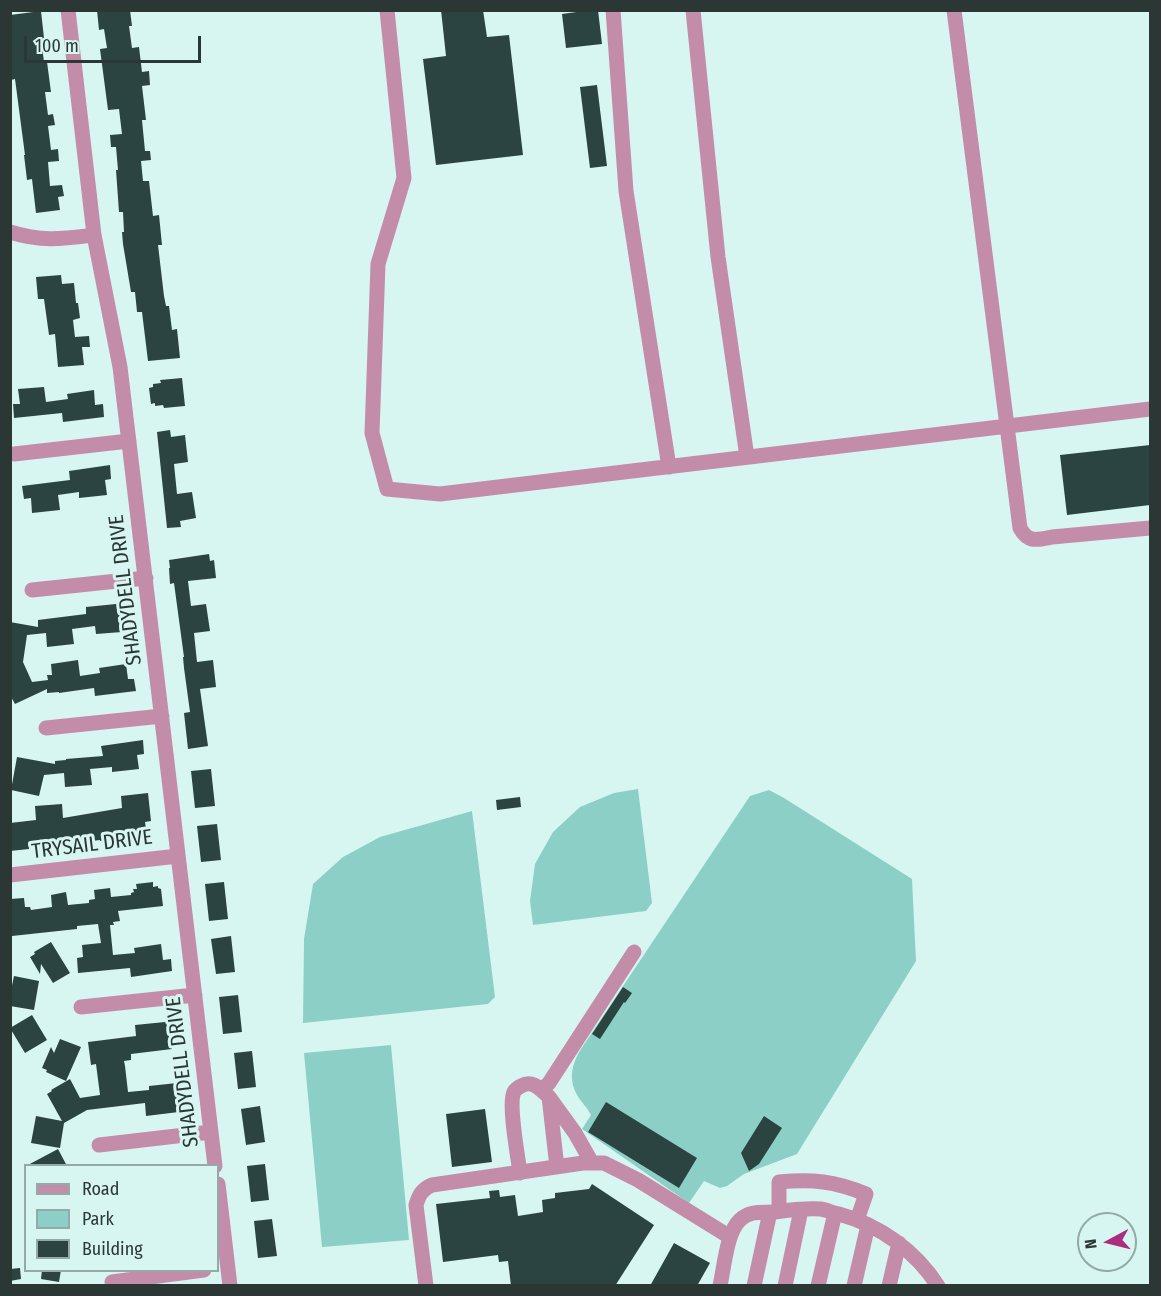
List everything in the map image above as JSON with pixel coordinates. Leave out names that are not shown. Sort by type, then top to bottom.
[{"type":"street","name":"SHADYDELL DRIVE","points":[[68,10],[94,235],[120,367],[215,1164]]},
{"type":"street","points":[[387,10],[404,177],[378,264],[372,433],[387,489],[440,494],[1150,409]]},
{"type":"street","points":[[614,10],[626,191],[669,467]]},
{"type":"street","points":[[693,10],[718,257],[747,457]]},
{"type":"street","points":[[954,10],[1020,528],[1024,535],[1038,540],[1150,528]]},
{"type":"street","points":[[10,232],[28,238],[55,240],[94,235]]},
{"type":"street","points":[[14,454],[129,441]]},
{"type":"street","points":[[32,590],[146,578]]},
{"type":"street","points":[[46,728],[162,716]]},
{"type":"street","name":"TRYSAIL DRIVE","points":[[10,875],[178,856]]},
{"type":"street","points":[[557,1167],[545,1094],[549,1083],[634,952]]},
{"type":"street","points":[[81,1007],[195,995]]},
{"type":"street","points":[[520,1173],[512,1104],[514,1092],[526,1083],[536,1085],[545,1094],[575,1133],[592,1163]]},
{"type":"street","points":[[99,1145],[211,1132]]},
{"type":"street","points":[[426,1286],[416,1205],[425,1188],[432,1185],[604,1162],[638,1180],[730,1237]]},
{"type":"street","points":[[754,1286],[775,1212],[779,1182],[809,1180],[848,1186],[866,1194],[854,1286]]},
{"type":"street","points":[[219,1205],[222,1268],[230,1286]]},
{"type":"street","points":[[720,1286],[730,1237],[739,1220],[752,1212],[821,1209],[876,1228],[899,1243],[938,1286]]},
{"type":"street","points":[[785,1286],[801,1210]]},
{"type":"street","points":[[818,1286],[835,1213]]},
{"type":"street","points":[[889,1286],[899,1243]]},
{"type":"street","points":[[920,1286],[924,1268]]},
{"type":"street","points":[[112,1282],[189,1272]]},
{"type":"green space","points":[[638,789],[652,903],[646,911],[533,925],[530,901],[535,864],[553,832],[580,807],[614,793]]},
{"type":"green space","points":[[769,790],[912,879],[916,961],[797,1154],[744,1174],[727,1186],[720,1188],[704,1181],[689,1203],[582,1129],[591,1115],[574,1089],[572,1071],[581,1049],[750,796]]},
{"type":"green space","points":[[472,811],[495,997],[488,1004],[303,1023],[304,939],[313,884],[343,857],[380,837]]},
{"type":"green space","points":[[391,1045],[409,1240],[322,1247],[304,1053]]},
{"type":"building","points":[[97,10],[130,10],[132,26],[129,26],[132,48],[139,47],[142,72],[149,71],[150,85],[142,86],[146,120],[142,120],[145,151],[150,151],[151,160],[141,161],[143,181],[149,181],[153,216],[159,215],[162,245],[158,245],[164,296],[166,306],[169,306],[172,330],[177,329],[180,358],[148,361],[142,312],[137,312],[135,292],[131,292],[123,244],[123,212],[119,212],[116,147],[111,147],[110,135],[122,134],[119,109],[108,110],[100,49],[107,48],[104,29],[99,30]]},
{"type":"building","points":[[441,10],[483,10],[487,37],[509,35],[523,155],[436,165],[423,59],[446,56]]},
{"type":"building","points":[[598,10],[602,44],[566,48],[562,14]]},
{"type":"building","points":[[41,11],[44,38],[41,39],[51,92],[45,92],[48,115],[53,114],[55,125],[48,126],[51,150],[58,149],[59,161],[48,162],[50,186],[62,185],[64,196],[58,197],[60,210],[36,213],[32,179],[27,180],[15,79],[11,80],[10,15]]},
{"type":"building","points":[[597,85],[607,166],[590,168],[580,87]]},
{"type":"building","points":[[61,275],[62,284],[74,283],[80,318],[73,320],[75,337],[89,336],[90,347],[82,347],[84,365],[58,367],[55,334],[49,335],[44,299],[38,299],[36,277]]},
{"type":"building","points":[[182,378],[185,406],[164,408],[163,405],[151,404],[149,388],[153,387],[153,384],[161,383],[160,380]]},
{"type":"building","points":[[44,387],[46,402],[68,399],[67,394],[94,390],[95,405],[103,404],[104,417],[63,422],[62,413],[14,418],[13,404],[20,404],[18,389]]},
{"type":"building","points":[[170,430],[171,437],[185,435],[188,462],[174,464],[177,494],[192,492],[196,518],[180,521],[181,527],[167,528],[157,432]]},
{"type":"building","points":[[1150,445],[1150,505],[1067,515],[1060,455]]},
{"type":"building","points":[[110,465],[111,479],[105,480],[107,495],[79,498],[79,492],[58,495],[60,510],[32,513],[31,498],[24,499],[22,486],[70,480],[69,471]]},
{"type":"building","points":[[209,554],[210,561],[214,560],[216,578],[188,581],[191,606],[206,604],[210,631],[194,633],[197,662],[213,660],[216,687],[200,689],[208,746],[188,749],[184,713],[190,712],[174,583],[170,584],[169,560]]},
{"type":"building","points":[[126,603],[127,616],[120,617],[122,632],[96,634],[95,626],[72,629],[74,644],[47,647],[46,633],[27,635],[23,662],[32,682],[48,680],[47,675],[52,675],[51,664],[78,660],[80,676],[100,673],[99,668],[126,664],[128,679],[134,679],[136,691],[95,696],[94,688],[59,693],[47,693],[47,689],[15,704],[10,695],[10,622],[38,627],[38,620],[86,614],[86,607]]},
{"type":"building","points":[[143,740],[144,754],[137,755],[139,769],[112,772],[112,767],[90,769],[92,785],[65,787],[64,773],[44,775],[39,796],[11,790],[17,757],[55,764],[55,761],[66,759],[103,756],[101,746]]},
{"type":"building","points":[[211,769],[215,806],[195,808],[191,771]]},
{"type":"building","points":[[148,793],[151,821],[145,822],[147,835],[10,851],[10,823],[36,820],[35,806],[62,804],[63,818],[122,808],[121,796]]},
{"type":"building","points":[[520,797],[521,807],[497,810],[496,800]]},
{"type":"building","points":[[217,824],[221,860],[201,862],[197,826]]},
{"type":"building","points":[[153,882],[153,887],[158,886],[161,889],[163,906],[118,911],[120,921],[110,925],[113,955],[135,953],[134,948],[161,944],[163,960],[171,959],[172,971],[131,977],[130,968],[78,973],[77,958],[83,957],[82,945],[101,943],[98,924],[77,926],[77,929],[12,936],[12,933],[10,934],[10,899],[24,898],[25,907],[30,907],[31,910],[52,907],[51,895],[66,892],[68,905],[89,903],[89,900],[95,899],[94,890],[110,888],[111,897],[131,895],[134,892],[133,889],[137,889],[136,884]]},
{"type":"building","points":[[224,882],[228,919],[209,921],[205,884]]},
{"type":"building","points":[[231,936],[235,972],[216,974],[211,939]]},
{"type":"building","points":[[51,942],[70,973],[53,983],[41,964],[40,974],[30,957]]},
{"type":"building","points":[[14,976],[39,981],[34,1010],[10,1006]]},
{"type":"building","points":[[623,987],[632,993],[600,1039],[592,1034]]},
{"type":"building","points":[[238,995],[242,1032],[223,1034],[219,997]]},
{"type":"building","points":[[32,1015],[47,1040],[25,1053],[10,1028]]},
{"type":"building","points":[[175,1021],[177,1036],[171,1037],[172,1049],[131,1054],[131,1060],[124,1061],[128,1092],[149,1090],[149,1086],[177,1083],[178,1089],[185,1088],[187,1111],[146,1116],[145,1103],[87,1110],[64,1123],[60,1148],[31,1143],[36,1116],[62,1121],[47,1094],[51,1090],[70,1079],[80,1098],[100,1095],[96,1064],[91,1065],[88,1042],[136,1036],[135,1025]]},
{"type":"building","points":[[60,1039],[81,1047],[66,1081],[42,1068],[51,1047],[54,1053]]},
{"type":"building","points":[[252,1051],[256,1087],[238,1089],[234,1053]]},
{"type":"building","points":[[606,1102],[697,1158],[679,1188],[588,1132]]},
{"type":"building","points":[[260,1106],[265,1142],[246,1145],[241,1109]]},
{"type":"building","points":[[485,1109],[492,1162],[452,1167],[446,1114]]},
{"type":"building","points":[[764,1116],[782,1128],[759,1164],[749,1171],[741,1153]]},
{"type":"building","points":[[58,1149],[66,1164],[30,1164]]},
{"type":"building","points":[[265,1164],[269,1200],[251,1202],[247,1166]]},
{"type":"building","points":[[592,1184],[654,1225],[615,1286],[511,1286],[508,1261],[499,1262],[498,1255],[443,1262],[436,1204],[490,1198],[489,1191],[499,1190],[500,1197],[515,1195],[518,1216],[543,1212],[542,1200],[555,1198],[555,1193],[589,1189]]},
{"type":"building","points":[[272,1219],[277,1256],[258,1258],[254,1221]]},
{"type":"building","points":[[674,1243],[710,1263],[697,1286],[650,1286]]},
{"type":"building","points":[[20,1268],[21,1279],[10,1281],[10,1269]]},
{"type":"building","points":[[42,1272],[61,1272],[59,1282],[41,1279]]}]
